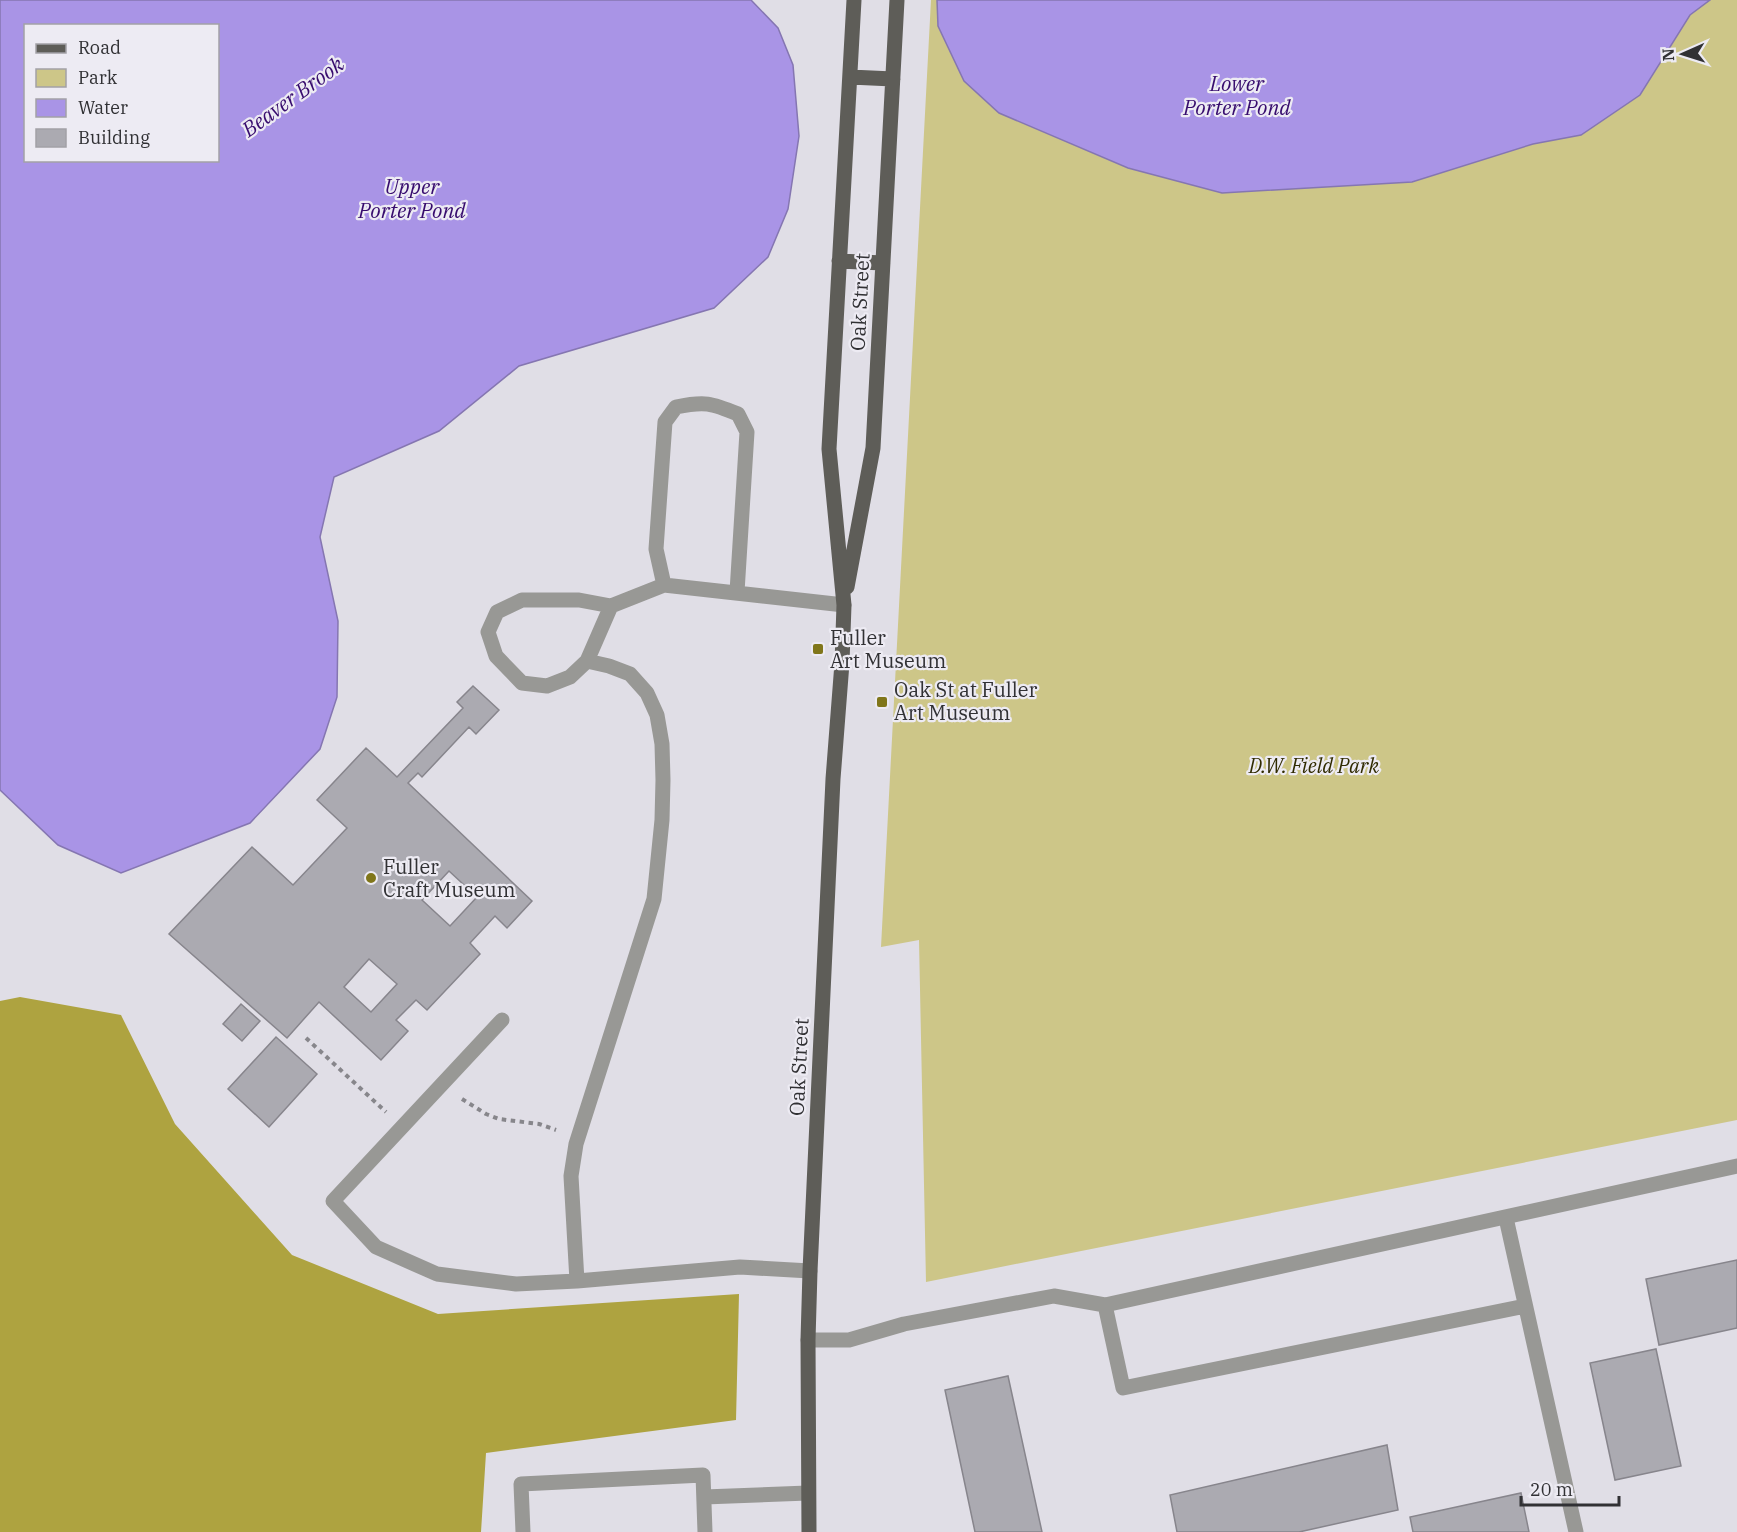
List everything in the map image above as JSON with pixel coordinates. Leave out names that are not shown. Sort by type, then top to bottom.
[{"type":"main road","name":"Oak Street","points":[[809,1532],[810,1271],[833,779],[844,605],[829,449],[854,0]]},
{"type":"main road","name":"Oak Street","points":[[844,605],[873,448],[897,0]]},
{"type":"main road","points":[[850,77],[893,79]]},
{"type":"main road","points":[[839,261],[883,263]]},
{"type":"lane","points":[[663,585],[656,549],[665,422],[676,407],[713,404],[738,414],[747,432],[737,592]]},
{"type":"lane","points":[[611,606],[587,661],[570,677],[547,686],[522,683],[496,656],[488,632],[497,612],[522,600],[579,600],[611,606],[663,585],[844,605]]},
{"type":"lane","points":[[577,1281],[571,1176],[576,1144],[654,899],[662,820],[663,780],[662,744],[657,715],[647,693],[630,674],[587,661]]},
{"type":"lane","points":[[502,1020],[333,1201],[376,1247],[437,1274],[516,1284],[740,1267],[810,1271]]},
{"type":"lane","points":[[808,1340],[849,1340],[904,1324],[1054,1296],[1105,1305],[1737,1166]]},
{"type":"lane","points":[[1506,1218],[1576,1532]]},
{"type":"lane","points":[[1105,1305],[1123,1388],[1525,1306]]},
{"type":"lane","points":[[523,1532],[521,1484],[703,1475],[705,1532]]},
{"type":"lane","points":[[704,1497],[808,1493]]},
{"type":"path","points":[[306,1038],[402,1127]]},
{"type":"path","points":[[457,1095],[486,1114],[499,1119],[539,1124]]},
{"type":"green space","name":"D.W. Field Park","points":[[931,0],[1737,0],[1737,1120],[926,1282],[919,940],[881,947]]},
{"type":"shaded area","points":[[20,997],[121,1015],[175,1124],[292,1255],[438,1314],[739,1294],[736,1420],[486,1453],[481,1532],[0,1532],[0,1001]]},
{"type":"water","name":"Upper Porter Pond","points":[[0,0],[751,0],[778,28],[793,65],[799,136],[788,209],[768,257],[714,308],[519,366],[439,431],[334,477],[320,537],[338,621],[337,697],[320,749],[250,823],[121,873],[58,845],[0,790]]},
{"type":"water","name":"Lower Porter Pond","points":[[937,0],[1710,0],[1690,15],[1640,95],[1581,135],[1533,144],[1412,182],[1222,193],[1128,168],[999,113],[964,81],[938,26]]},
{"type":"building","name":"Fuller Craft Museum","points":[[473,686],[499,710],[476,734],[469,727],[422,777],[418,773],[408,783],[532,901],[507,928],[495,916],[470,943],[480,954],[427,1010],[416,1000],[396,1020],[408,1031],[381,1060],[319,1002],[287,1038],[169,934],[252,847],[293,885],[347,828],[317,800],[366,748],[397,777],[463,708],[457,702]],"holes":[[[449,871],[477,897],[450,926],[422,900]],[[369,959],[397,984],[371,1012],[344,987]]]},
{"type":"building","points":[[241,1004],[260,1021],[242,1041],[223,1024]]},
{"type":"building","points":[[276,1037],[317,1074],[269,1127],[228,1089]]},
{"type":"building","points":[[1737,1260],[1737,1328],[1659,1345],[1646,1279]]},
{"type":"building","points":[[1656,1349],[1681,1466],[1615,1480],[1590,1363]]},
{"type":"building","points":[[1008,1376],[1042,1532],[975,1532],[945,1390]]},
{"type":"building","points":[[1387,1445],[1398,1510],[1299,1532],[1177,1532],[1170,1495]]},
{"type":"building","points":[[1521,1493],[1529,1532],[1413,1532],[1410,1517]]},
{"type":"place","name":"Fuller Art Museum","points":[[818,649]]},
{"type":"place","name":"Oak St at Fuller Art Museum","points":[[882,702]]},
{"type":"place","name":"Fuller Craft Museum","points":[[371,878]]},
{"type":"water label","name":"Beaver Brook","points":[[293,97]]}]
